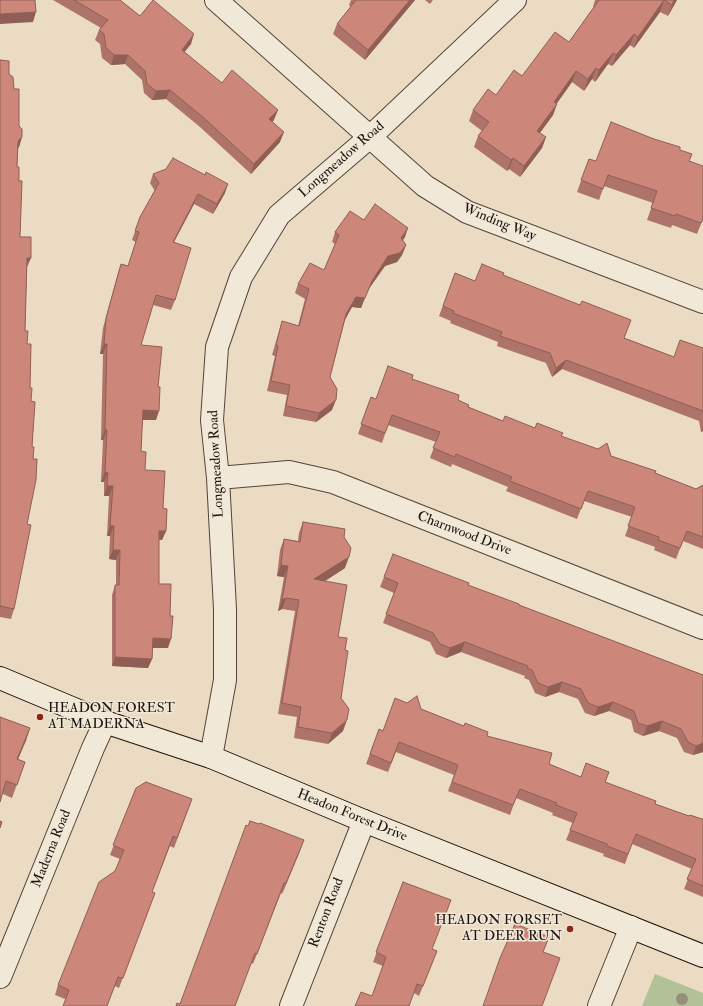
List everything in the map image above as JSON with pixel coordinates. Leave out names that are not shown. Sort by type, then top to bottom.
[{"type":"street","name":"Winding Way","points":[[216,0],[425,186],[467,212],[703,302]]},
{"type":"street","name":"Longmeadow Road","points":[[211,757],[225,680],[225,609],[218,478],[212,420],[217,347],[241,277],[279,215],[370,137],[514,0]]},
{"type":"street","name":"Charnwood Drive","points":[[218,478],[289,472],[333,482],[703,628]]},
{"type":"street","name":"Headon Forest Drive","points":[[0,678],[105,722],[211,757],[364,821],[703,956]]},
{"type":"street","name":"Maderna Road","points":[[0,977],[105,722]]},
{"type":"street","name":"Renton Road","points":[[291,1006],[364,821]]},
{"type":"street","points":[[599,1006],[630,927]]},
{"type":"green space","points":[[655,974],[703,993],[703,1006],[642,1006]]},
{"type":"building","points":[[0,0],[35,0],[36,12],[0,14]]},
{"type":"building","points":[[74,0],[120,0],[140,16],[153,0],[194,34],[182,50],[222,83],[232,70],[278,110],[269,119],[284,132],[254,164],[204,118],[170,90],[156,91],[147,84],[145,71],[128,55],[114,55],[106,48],[104,34],[99,30],[108,20]]},
{"type":"building","points":[[356,0],[410,0],[368,50],[337,24]]},
{"type":"building","points":[[599,0],[664,0],[638,37],[634,34],[616,55],[613,53],[599,70],[596,68],[588,79],[576,71],[554,102],[557,104],[537,131],[546,137],[524,166],[513,158],[511,160],[478,136],[489,122],[473,110],[488,89],[496,95],[514,70],[522,76],[555,32],[569,42]]},
{"type":"building","points":[[664,0],[674,0],[672,5]]},
{"type":"building","points":[[0,60],[9,61],[9,74],[13,77],[14,89],[19,89],[19,126],[22,129],[22,137],[18,141],[17,167],[19,167],[19,181],[22,181],[20,237],[31,237],[31,258],[27,258],[25,331],[28,331],[27,344],[31,344],[30,388],[32,388],[31,401],[35,402],[32,447],[34,447],[33,459],[37,459],[36,480],[27,524],[31,525],[14,609],[0,606]]},
{"type":"building","points":[[611,122],[654,139],[680,147],[680,150],[692,154],[689,161],[703,166],[703,219],[701,223],[676,214],[675,216],[651,208],[657,191],[608,175],[603,189],[581,180],[589,159],[596,161]]},
{"type":"building","points":[[173,158],[205,175],[206,172],[228,184],[217,204],[198,194],[173,242],[191,248],[175,300],[156,295],[141,345],[162,347],[158,387],[160,387],[159,411],[143,410],[141,451],[146,452],[145,470],[165,471],[163,508],[167,509],[166,531],[159,531],[159,584],[171,584],[170,616],[173,616],[171,639],[153,638],[152,659],[115,657],[115,585],[119,585],[120,550],[113,550],[114,526],[110,526],[113,486],[107,486],[108,473],[105,472],[107,430],[105,430],[107,344],[104,344],[106,318],[121,264],[128,266],[139,232],[135,231],[140,217],[159,183],[153,174],[166,169]]},
{"type":"building","points":[[375,204],[408,228],[401,238],[406,245],[400,253],[388,256],[372,281],[365,298],[356,297],[346,314],[330,377],[337,389],[336,400],[319,413],[286,406],[290,385],[271,381],[278,346],[276,345],[282,321],[299,326],[309,289],[298,284],[310,263],[324,270],[339,235],[335,232],[350,211],[364,220]]},
{"type":"building","points":[[482,264],[504,273],[503,275],[580,305],[582,301],[631,320],[624,338],[674,357],[680,340],[703,348],[703,411],[566,360],[556,368],[550,353],[500,336],[502,332],[453,313],[454,311],[443,306],[455,273],[475,281]]},
{"type":"building","points":[[388,366],[413,375],[412,379],[459,395],[458,400],[469,405],[468,407],[503,421],[505,416],[535,428],[537,423],[563,433],[561,436],[598,449],[607,443],[611,456],[656,471],[655,473],[696,489],[703,485],[703,537],[687,531],[680,548],[658,540],[659,537],[628,526],[635,507],[588,491],[581,509],[510,481],[512,477],[456,454],[455,457],[433,448],[440,432],[392,415],[385,433],[361,424],[371,397],[376,399]]},
{"type":"building","points":[[303,522],[345,529],[344,537],[351,548],[349,557],[314,579],[347,585],[338,637],[347,638],[345,650],[348,651],[341,698],[349,709],[347,720],[332,733],[298,727],[301,707],[282,703],[299,600],[286,598],[282,600],[288,566],[281,565],[284,539],[300,542]]},
{"type":"building","points":[[393,554],[469,583],[468,585],[519,605],[703,675],[703,743],[696,746],[688,742],[681,729],[662,721],[647,726],[638,723],[634,711],[613,702],[598,707],[588,703],[581,689],[562,682],[548,687],[538,683],[532,670],[527,668],[528,666],[465,642],[450,648],[440,644],[433,633],[386,614],[398,583],[384,577]]},
{"type":"building","points":[[417,696],[421,709],[464,726],[465,723],[488,732],[487,736],[552,753],[549,764],[581,777],[586,763],[609,772],[605,782],[656,801],[655,804],[689,816],[703,819],[703,886],[687,879],[696,859],[636,834],[628,854],[607,846],[607,844],[570,830],[577,813],[556,805],[557,803],[520,789],[513,805],[452,782],[458,765],[399,742],[391,763],[370,754],[379,729],[383,731],[395,698],[407,703]]},
{"type":"building","points":[[0,717],[30,728],[17,759],[25,762],[17,785],[6,781],[0,802]]},
{"type":"building","points":[[146,782],[192,799],[177,838],[173,836],[152,892],[155,893],[123,978],[118,977],[107,1006],[63,1006],[69,990],[58,985],[99,882],[115,871],[124,850],[113,845],[136,788]]},
{"type":"building","points":[[250,821],[260,823],[304,840],[286,883],[284,883],[235,1006],[176,1006],[177,1003],[180,1004],[246,825],[248,826]]},
{"type":"building","points":[[403,882],[451,900],[432,949],[437,951],[423,986],[417,984],[409,1006],[355,1006],[361,992],[372,996],[386,957],[376,952]]},
{"type":"building","points":[[515,924],[549,937],[543,952],[560,958],[542,1006],[483,1006],[500,958]]},
{"type":"place","name":"HEADON FOREST AT MADERNA","points":[[40,717]]},
{"type":"place","name":"HEADON FORSET AT DEER RUN","points":[[570,929]]}]
